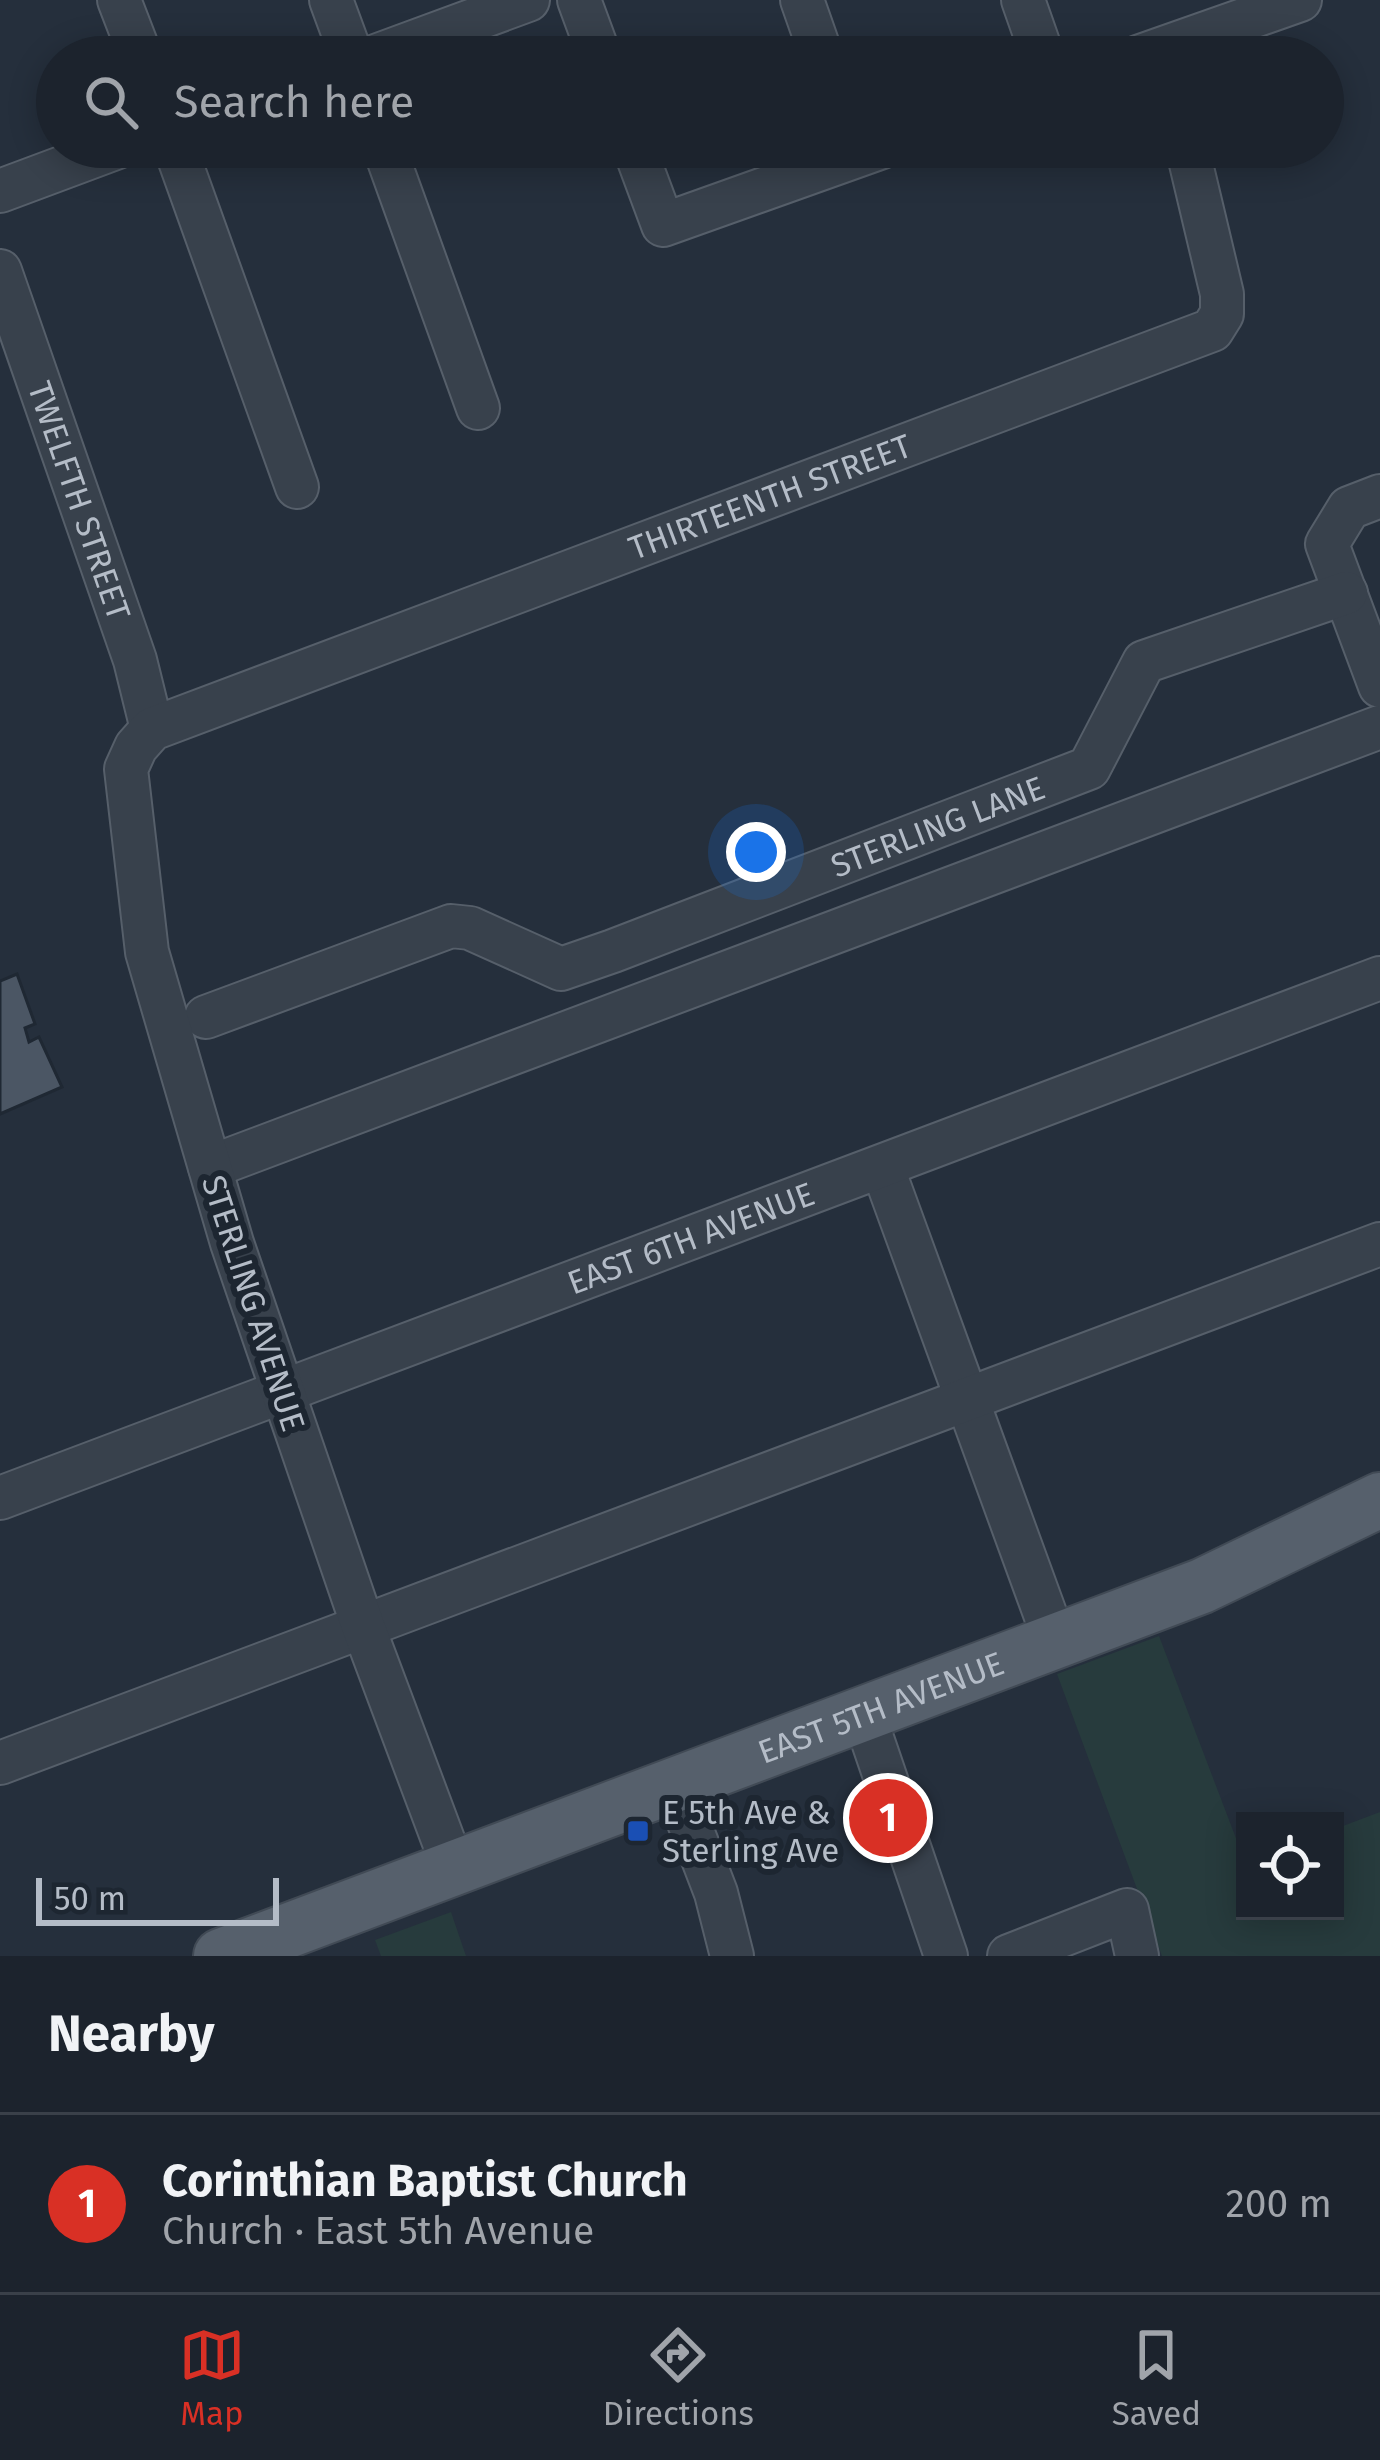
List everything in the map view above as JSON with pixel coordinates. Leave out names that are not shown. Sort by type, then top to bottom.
[{"type":"main road","name":"EAST 5TH AVENUE","points":[[1202,1586],[1380,1500]]},
{"type":"main road","name":"EAST 5TH AVENUE","points":[[221,1956],[1202,1586],[1380,1534]]},
{"type":"street","points":[[119,0],[133,36]]},
{"type":"street","points":[[331,0],[344,36]]},
{"type":"street","points":[[430,36],[528,0]]},
{"type":"street","points":[[579,0],[592,36]]},
{"type":"street","points":[[802,0],[815,36]]},
{"type":"street","points":[[1022,0],[1035,36]]},
{"type":"street","points":[[1191,36],[1247,8],[1300,0]]},
{"type":"street","points":[[0,191],[62,168]]},
{"type":"street","points":[[183,168],[297,487]]},
{"type":"street","points":[[392,168],[478,409]]},
{"type":"street","points":[[642,168],[664,225],[816,168]]},
{"type":"street","name":"THIRTEENTH STREET","points":[[152,729],[1212,330],[1222,314],[1222,294],[1191,168]]},
{"type":"street","name":"TWELFTH STREET","points":[[0,272],[135,660],[152,729]]},
{"type":"street","points":[[1380,496],[1349,508],[1327,544],[1380,686]]},
{"type":"street","name":"STERLING LANE","points":[[206,1017],[451,926],[470,928],[561,969],[613,951],[1089,768],[1144,662],[1346,593]]},
{"type":"street","points":[[210,1167],[1380,727]]},
{"type":"street","name":"STERLING AVENUE","points":[[152,729],[126,769],[147,952],[210,1167],[362,1626],[454,1869]]},
{"type":"street","name":"EAST 6TH AVENUE","points":[[0,1498],[1380,978]]},
{"type":"street","points":[[883,1168],[1055,1641]]},
{"type":"street","points":[[0,1763],[1380,1244]]},
{"type":"street","points":[[864,1715],[946,1956]]},
{"type":"street","points":[[675,1786],[716,1893],[732,1956]]},
{"type":"street","points":[[1030,1952],[1127,1910],[1137,1956]]},
{"type":"green space","points":[[1159,1636],[1236,1838],[1236,1920],[1344,1920],[1344,1826],[1380,1812],[1380,1956],[1162,1956],[1057,1674]]},
{"type":"green space","points":[[451,1912],[466,1956],[381,1956],[375,1940]]},
{"type":"building","points":[[17,974],[35,1024],[25,1028],[29,1042],[39,1037],[62,1087],[0,1114],[0,981]]},
{"type":"place","name":"Corinthian Baptist Church","points":[[888,1818]]},
{"type":"place","name":"E 5th Ave & Sterling Ave","points":[[638,1831]]}]
